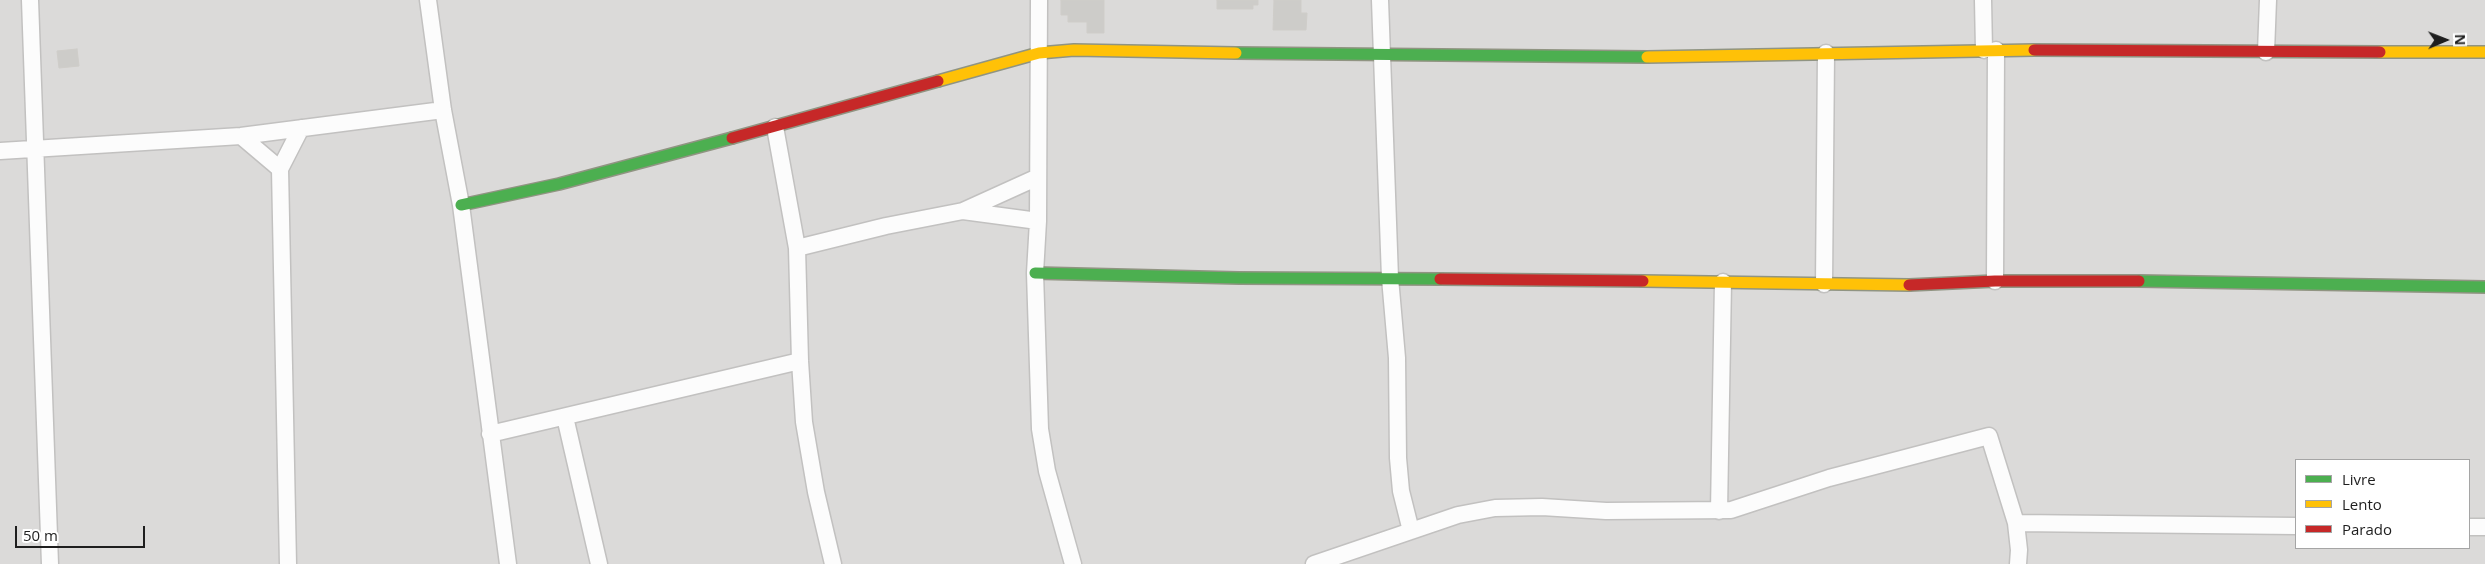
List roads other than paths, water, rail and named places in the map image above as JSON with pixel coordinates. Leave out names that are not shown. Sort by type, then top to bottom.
[{"type":"street","points":[[30,0],[37,149],[50,564]]},
{"type":"street","points":[[428,0],[443,110],[461,205],[508,564]]},
{"type":"street","points":[[1039,0],[1038,221],[1035,273],[1040,429],[1047,471],[1073,564]]},
{"type":"street","points":[[1380,0],[1390,278],[1397,358],[1398,458],[1401,491],[1412,531]]},
{"type":"street","points":[[1983,0],[1990,50],[1995,281]]},
{"type":"street","points":[[2266,52],[2268,0]]},
{"type":"street","points":[[461,205],[559,184],[775,127],[1039,53],[1094,49],[1381,55],[1655,57],[1990,50],[2485,52]]},
{"type":"street","points":[[1824,284],[1826,53]]},
{"type":"street","points":[[0,151],[241,136],[443,110]]},
{"type":"street","points":[[775,127],[797,248],[800,361],[804,422],[816,492],[833,564]]},
{"type":"street","points":[[288,564],[280,169],[301,128]]},
{"type":"street","points":[[241,136],[280,169]]},
{"type":"street","points":[[797,248],[886,226],[962,211],[1038,177]]},
{"type":"street","points":[[962,211],[1038,221]]},
{"type":"street","points":[[1035,273],[1239,278],[1390,278],[1912,285],[1995,281],[2174,281],[2485,287]]},
{"type":"street","points":[[1718,510],[1723,282]]},
{"type":"street","points":[[490,434],[800,361]]},
{"type":"street","points":[[565,417],[599,564]]},
{"type":"street","points":[[1314,564],[1458,515],[1495,508],[1542,507],[1606,511],[1731,510],[1829,478],[1989,436],[2016,523],[2019,550],[2018,564]]},
{"type":"street","points":[[2016,523],[2295,526]]},
{"type":"street","points":[[2470,527],[2485,527]]}]
